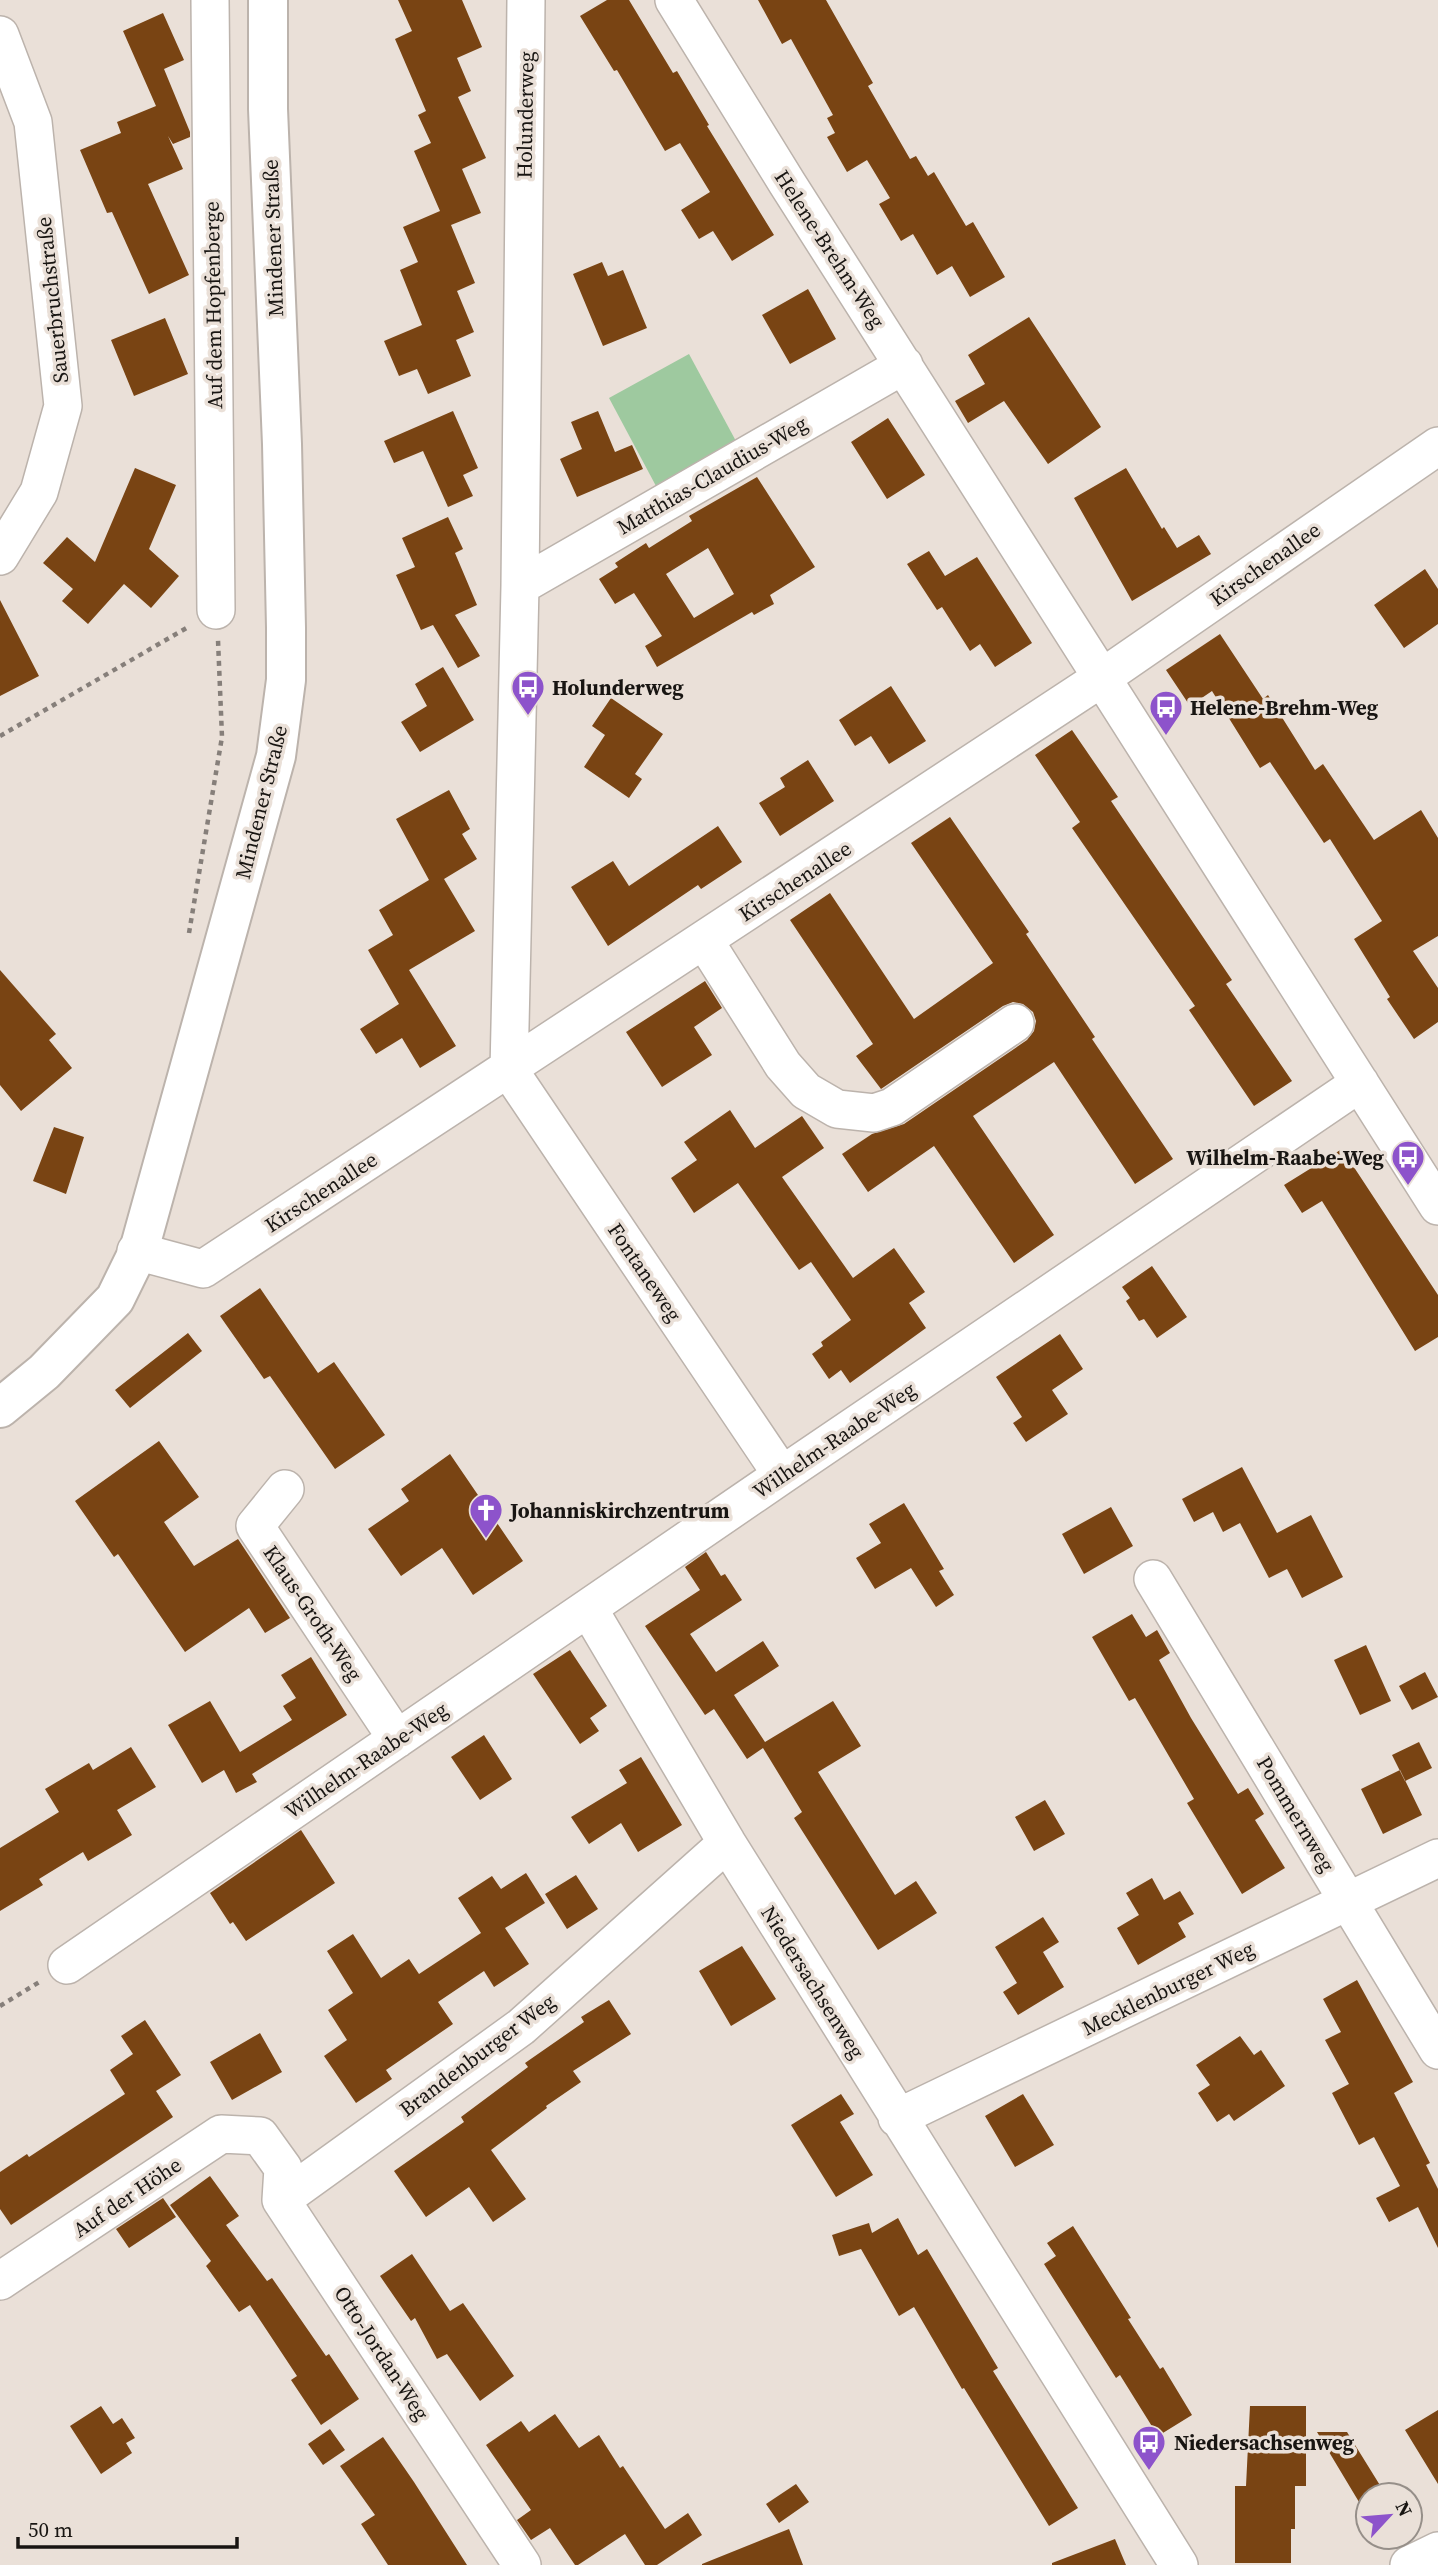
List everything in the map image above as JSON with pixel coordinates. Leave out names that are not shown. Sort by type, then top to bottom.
[{"type":"main road","name":"Mindener Straße","points":[[0,1408],[44,1372],[115,1299],[136,1251],[139,1251],[276,756],[286,680],[282,444],[268,109],[268,0]]},
{"type":"street","name":"Auf dem Hopfenberge","points":[[210,0],[216,610]]},
{"type":"street","name":"Holunderweg","points":[[509,1070],[520,586],[526,0]]},
{"type":"street","name":"Helene-Brehm-Weg","points":[[674,0],[1360,1083],[1434,1191]]},
{"type":"street","name":"Sauerbruchstraße","points":[[0,35],[33,122],[63,405],[39,492],[0,556]]},
{"type":"street","name":"Matthias-Claudius-Weg","points":[[520,586],[904,365]]},
{"type":"street","name":"Kirschenallee","points":[[136,1251],[203,1269],[1102,677],[1438,446]]},
{"type":"street","points":[[705,940],[783,1065],[806,1091],[837,1109],[874,1113],[892,1107],[1015,1024]]},
{"type":"street","name":"Fontaneweg","points":[[509,1070],[782,1475]]},
{"type":"street","name":"Wilhelm-Raabe-Weg","points":[[67,1965],[1360,1083]]},
{"type":"street","name":"Klaus-Groth-Weg","points":[[285,1489],[255,1526],[397,1739]]},
{"type":"street","name":"Pommernweg","points":[[1153,1579],[1438,2050]]},
{"type":"street","name":"Niedersachsenweg","points":[[587,1608],[727,1843],[897,2118],[1179,2565]]},
{"type":"street","name":"Brandenburger Weg","points":[[281,2200],[521,2027],[727,1843]]},
{"type":"street","name":"Mecklenburger Weg","points":[[897,2118],[1438,1858]]},
{"type":"street","name":"Auf der Höhe","points":[[0,2281],[221,2134],[260,2136],[282,2168],[281,2200]]},
{"type":"street","name":"Otto-Jordan-Weg","points":[[281,2200],[522,2565]]},
{"type":"street","points":[[1409,2565],[1438,2551]]},
{"type":"path","points":[[0,736],[216,610],[222,737],[187,944]]},
{"type":"path","points":[[0,2006],[67,1965]]},
{"type":"green space","points":[[689,354],[737,443],[656,486],[609,398]]},
{"type":"building","points":[[398,0],[462,0],[482,47],[457,58],[471,91],[458,97],[486,158],[462,169],[481,213],[451,225],[475,283],[457,291],[474,332],[456,340],[471,376],[428,394],[417,369],[399,376],[384,341],[422,325],[400,270],[418,262],[403,227],[440,211],[414,151],[431,143],[418,115],[426,111],[395,39],[412,31]]},
{"type":"building","points":[[607,0],[629,0],[673,73],[677,71],[709,125],[707,126],[774,235],[732,261],[713,231],[699,239],[681,210],[710,192],[680,143],[665,151],[617,70],[614,71],[580,16]]},
{"type":"building","points":[[758,0],[826,0],[873,83],[868,86],[910,159],[916,156],[928,176],[934,172],[966,226],[973,222],[1005,277],[970,297],[952,266],[937,275],[913,234],[901,241],[879,204],[890,198],[867,160],[847,172],[827,137],[835,133],[827,118],[833,115],[791,39],[782,44]]},
{"type":"building","points":[[163,13],[184,60],[164,69],[190,137],[173,144],[168,136],[183,169],[148,184],[189,275],[149,294],[112,212],[107,213],[80,150],[121,133],[117,122],[156,106],[123,31]]},
{"type":"building","points":[[602,262],[608,276],[623,270],[647,328],[603,346],[573,274]]},
{"type":"building","points":[[808,289],[836,339],[790,364],[762,315]]},
{"type":"building","points":[[1029,317],[1101,427],[1048,464],[1004,401],[968,423],[955,401],[985,384],[968,355]]},
{"type":"building","points":[[165,318],[188,374],[134,396],[111,340]]},
{"type":"building","points":[[453,411],[478,468],[463,475],[473,496],[448,507],[423,451],[394,463],[384,441]]},
{"type":"building","points":[[598,411],[615,452],[632,445],[643,469],[577,497],[560,459],[582,449],[571,422]]},
{"type":"building","points":[[888,418],[925,475],[887,499],[851,442]]},
{"type":"building","points":[[135,468],[176,485],[149,549],[179,576],[151,608],[124,584],[88,624],[62,601],[73,589],[43,563],[67,537],[95,562]]},
{"type":"building","points":[[1126,468],[1162,529],[1164,527],[1177,548],[1199,535],[1211,554],[1132,601],[1074,498]]},
{"type":"building","points":[[757,477],[815,567],[770,595],[774,604],[754,615],[752,612],[657,667],[645,646],[662,636],[634,593],[615,604],[599,579],[618,567],[615,563],[646,543],[649,548],[692,521],[689,516]],"holes":[[[708,548],[734,594],[694,618],[666,574]]]},
{"type":"building","points":[[448,517],[463,549],[455,553],[477,605],[455,615],[480,656],[458,668],[433,625],[421,630],[396,575],[415,567],[402,538]]},
{"type":"building","points":[[929,551],[945,576],[977,557],[1032,643],[995,667],[980,644],[970,651],[942,607],[937,610],[907,564]]},
{"type":"building","points":[[1425,569],[1438,589],[1438,624],[1404,648],[1374,605]]},
{"type":"building","points":[[0,600],[39,676],[0,696]]},
{"type":"building","points":[[1220,634],[1263,699],[1268,695],[1315,770],[1323,764],[1374,840],[1421,810],[1438,838],[1438,936],[1413,951],[1438,988],[1438,1022],[1414,1039],[1387,999],[1390,997],[1354,939],[1382,921],[1330,839],[1324,843],[1270,762],[1260,768],[1212,691],[1190,706],[1166,670]]},
{"type":"building","points":[[443,667],[474,720],[420,752],[401,722],[427,706],[415,684]]},
{"type":"building","points":[[891,686],[926,741],[889,764],[871,736],[855,746],[839,720]]},
{"type":"building","points":[[611,698],[663,734],[635,774],[642,779],[629,798],[584,767],[605,735],[592,726]]},
{"type":"building","points":[[1072,730],[1118,797],[1111,801],[1232,980],[1226,984],[1292,1081],[1254,1106],[1189,1010],[1195,1006],[1072,828],[1080,822],[1035,755]]},
{"type":"building","points":[[808,760],[834,801],[780,836],[759,803],[785,787],[780,778]]},
{"type":"building","points":[[449,790],[470,829],[462,834],[477,859],[444,879],[475,931],[409,970],[456,1046],[420,1068],[402,1038],[376,1054],[360,1029],[399,1004],[368,950],[393,935],[379,910],[429,880],[396,819]]},
{"type":"building","points":[[950,817],[1029,932],[1026,934],[1095,1037],[1092,1039],[1173,1159],[1135,1184],[1054,1062],[973,1116],[1054,1235],[1014,1263],[934,1146],[868,1192],[842,1154],[872,1134],[904,1124],[1027,1040],[1034,1031],[1036,1021],[1033,1012],[1023,1004],[1013,1002],[1003,1006],[881,1089],[856,1056],[873,1044],[790,920],[830,893],[914,1019],[993,963],[911,843]]},
{"type":"building","points":[[718,826],[742,862],[701,889],[698,885],[608,946],[571,887],[613,861],[629,886]]},
{"type":"building","points":[[0,970],[56,1034],[49,1040],[72,1068],[21,1111],[0,1085]]},
{"type":"building","points":[[705,981],[722,1008],[694,1027],[712,1055],[662,1087],[626,1032]]},
{"type":"building","points":[[730,1110],[755,1148],[802,1116],[824,1148],[782,1177],[853,1278],[894,1248],[925,1292],[909,1303],[926,1328],[850,1383],[841,1370],[829,1379],[812,1354],[823,1346],[821,1342],[851,1320],[811,1262],[799,1270],[738,1183],[694,1213],[671,1178],[697,1160],[684,1142]]},
{"type":"building","points":[[54,1127],[84,1137],[66,1194],[33,1181]]},
{"type":"building","points":[[1342,1149],[1438,1295],[1438,1337],[1415,1351],[1322,1201],[1302,1213],[1284,1185]]},
{"type":"building","points":[[1152,1266],[1187,1317],[1157,1338],[1144,1319],[1139,1321],[1126,1301],[1130,1298],[1122,1287]]},
{"type":"building","points":[[260,1288],[318,1373],[334,1362],[385,1435],[335,1469],[270,1376],[264,1379],[220,1316]]},
{"type":"building","points":[[188,1333],[202,1351],[130,1408],[115,1390]]},
{"type":"building","points":[[1060,1334],[1083,1369],[1052,1390],[1068,1414],[1026,1442],[1013,1423],[1022,1417],[996,1377]]},
{"type":"building","points":[[159,1441],[199,1497],[164,1522],[194,1566],[238,1539],[290,1618],[265,1633],[249,1608],[185,1652],[118,1554],[114,1557],[75,1501]]},
{"type":"building","points":[[450,1454],[523,1561],[473,1595],[442,1548],[401,1576],[368,1529],[409,1501],[401,1489]]},
{"type":"building","points":[[1242,1467],[1277,1533],[1311,1515],[1343,1577],[1302,1598],[1287,1569],[1269,1578],[1240,1523],[1223,1532],[1213,1512],[1194,1522],[1182,1499]]},
{"type":"building","points":[[904,1503],[944,1569],[939,1571],[954,1595],[936,1607],[911,1568],[875,1589],[856,1558],[881,1543],[869,1524]]},
{"type":"building","points":[[1111,1507],[1133,1546],[1084,1574],[1062,1534]]},
{"type":"building","points":[[706,1552],[721,1576],[725,1574],[742,1600],[690,1634],[716,1672],[763,1641],[779,1666],[734,1695],[765,1742],[833,1701],[861,1746],[818,1772],[895,1895],[916,1881],[937,1913],[878,1950],[794,1818],[802,1812],[763,1748],[747,1759],[714,1709],[705,1715],[645,1626],[700,1590],[685,1567]]},
{"type":"building","points":[[1132,1614],[1146,1637],[1157,1630],[1170,1653],[1159,1660],[1191,1718],[1238,1794],[1248,1788],[1264,1814],[1255,1820],[1285,1868],[1242,1894],[1187,1803],[1194,1799],[1135,1698],[1129,1701],[1092,1637]]},
{"type":"building","points":[[1366,1645],[1391,1701],[1360,1715],[1334,1660]]},
{"type":"building","points":[[570,1650],[607,1706],[590,1718],[599,1731],[580,1744],[533,1674]]},
{"type":"building","points":[[311,1657],[347,1715],[252,1774],[257,1782],[236,1793],[224,1770],[202,1783],[168,1725],[210,1701],[240,1752],[292,1720],[283,1706],[296,1698],[281,1675]]},
{"type":"building","points":[[1425,1672],[1438,1697],[1412,1710],[1399,1686]]},
{"type":"building","points":[[484,1735],[512,1779],[480,1800],[451,1757]]},
{"type":"building","points":[[1419,1742],[1432,1768],[1405,1781],[1392,1755]]},
{"type":"building","points":[[131,1747],[156,1787],[117,1810],[132,1835],[88,1861],[83,1852],[39,1879],[43,1885],[0,1911],[0,1848],[59,1812],[45,1789],[89,1763],[93,1770]]},
{"type":"building","points":[[641,1757],[682,1825],[638,1852],[621,1823],[589,1844],[571,1817],[627,1783],[619,1770]]},
{"type":"building","points":[[1400,1770],[1422,1815],[1383,1834],[1361,1789]]},
{"type":"building","points":[[1045,1800],[1065,1834],[1034,1851],[1015,1817]]},
{"type":"building","points":[[301,1830],[335,1883],[246,1941],[233,1922],[230,1924],[210,1893]]},
{"type":"building","points":[[526,1873],[545,1903],[505,1928],[529,1964],[494,1987],[484,1971],[438,2002],[453,2024],[386,2070],[392,2079],[356,2103],[324,2056],[347,2040],[328,2010],[353,1993],[327,1951],[353,1934],[381,1978],[409,1959],[419,1974],[481,1933],[458,1898],[492,1876],[501,1889]]},
{"type":"building","points":[[576,1875],[598,1909],[567,1929],[545,1894]]},
{"type":"building","points":[[1152,1878],[1164,1900],[1180,1891],[1194,1914],[1178,1923],[1186,1937],[1138,1965],[1117,1928],[1139,1915],[1126,1893]]},
{"type":"building","points":[[1043,1917],[1059,1942],[1043,1952],[1064,1987],[1018,2015],[1003,1992],[1017,1983],[995,1947]]},
{"type":"building","points":[[742,1946],[776,1999],[731,2026],[699,1971]]},
{"type":"building","points":[[1357,1980],[1413,2082],[1394,2093],[1430,2163],[1426,2165],[1438,2189],[1438,2248],[1418,2207],[1389,2222],[1376,2198],[1400,2186],[1374,2137],[1359,2145],[1332,2093],[1349,2084],[1325,2040],[1341,2032],[1323,1999]]},
{"type":"building","points":[[609,2000],[631,2034],[573,2071],[581,2082],[491,2150],[526,2199],[493,2222],[469,2187],[426,2217],[394,2171],[464,2122],[461,2117],[528,2067],[525,2063],[584,2022],[581,2017]]},
{"type":"building","points":[[145,2020],[181,2075],[156,2091],[173,2117],[11,2225],[0,2209],[0,2172],[27,2154],[29,2157],[125,2094],[110,2070],[133,2054],[121,2036]]},
{"type":"building","points":[[260,2033],[282,2072],[232,2100],[210,2062]]},
{"type":"building","points":[[1240,2036],[1254,2055],[1261,2050],[1285,2086],[1234,2121],[1229,2114],[1217,2122],[1198,2093],[1210,2085],[1196,2065]]},
{"type":"building","points":[[841,2094],[854,2114],[840,2122],[873,2175],[836,2197],[791,2125]]},
{"type":"building","points":[[1023,2094],[1054,2145],[1015,2167],[985,2116]]},
{"type":"building","points":[[210,2176],[239,2216],[226,2225],[267,2281],[272,2278],[359,2399],[321,2425],[291,2380],[297,2376],[250,2305],[239,2312],[206,2266],[211,2261],[170,2205]]},
{"type":"building","points":[[163,2198],[176,2217],[129,2248],[116,2229]]},
{"type":"building","points":[[898,2218],[918,2255],[927,2249],[998,2368],[993,2371],[1078,2508],[1049,2526],[964,2388],[962,2389],[914,2307],[899,2316],[861,2249],[839,2256],[832,2235],[869,2223],[872,2233]]},
{"type":"building","points":[[1073,2226],[1131,2318],[1128,2319],[1160,2369],[1163,2367],[1192,2415],[1158,2436],[1120,2375],[1116,2378],[1044,2264],[1056,2256],[1047,2243]]},
{"type":"building","points":[[412,2254],[450,2311],[463,2303],[514,2376],[480,2401],[447,2354],[437,2359],[415,2318],[411,2321],[380,2276]]},
{"type":"building","points":[[101,2406],[113,2424],[122,2418],[135,2438],[126,2443],[132,2453],[101,2474],[70,2426]]},
{"type":"building","points":[[1250,2406],[1306,2406],[1306,2486],[1295,2486],[1295,2529],[1291,2529],[1291,2563],[1235,2563],[1235,2486],[1246,2486]]},
{"type":"building","points":[[1438,2410],[1438,2484],[1405,2430]]},
{"type":"building","points":[[555,2414],[579,2448],[599,2435],[665,2529],[688,2513],[702,2535],[657,2565],[645,2565],[625,2534],[578,2565],[575,2565],[550,2528],[531,2540],[517,2520],[531,2510],[486,2445],[521,2421],[529,2432]]},
{"type":"building","points":[[330,2429],[345,2450],[323,2465],[308,2444]]},
{"type":"building","points":[[1317,2432],[1347,2432],[1377,2481],[1354,2481],[1354,2494]]},
{"type":"building","points":[[383,2437],[467,2565],[388,2565],[361,2524],[375,2515],[340,2466]]},
{"type":"building","points":[[796,2484],[809,2502],[779,2523],[766,2504]]},
{"type":"building","points":[[789,2529],[803,2565],[702,2565],[702,2564]]},
{"type":"building","points":[[1115,2539],[1126,2565],[1052,2565],[1052,2563]]},
{"type":"place","name":"Holunderweg","points":[[528,717]]},
{"type":"place","name":"Helene-Brehm-Weg","points":[[1166,737]]},
{"type":"place","name":"Wilhelm-Raabe-Weg","points":[[1408,1187]]},
{"type":"place","name":"Johanniskirchzentrum","points":[[486,1540]]},
{"type":"place","name":"Niedersachsenweg","points":[[1149,2472]]}]
